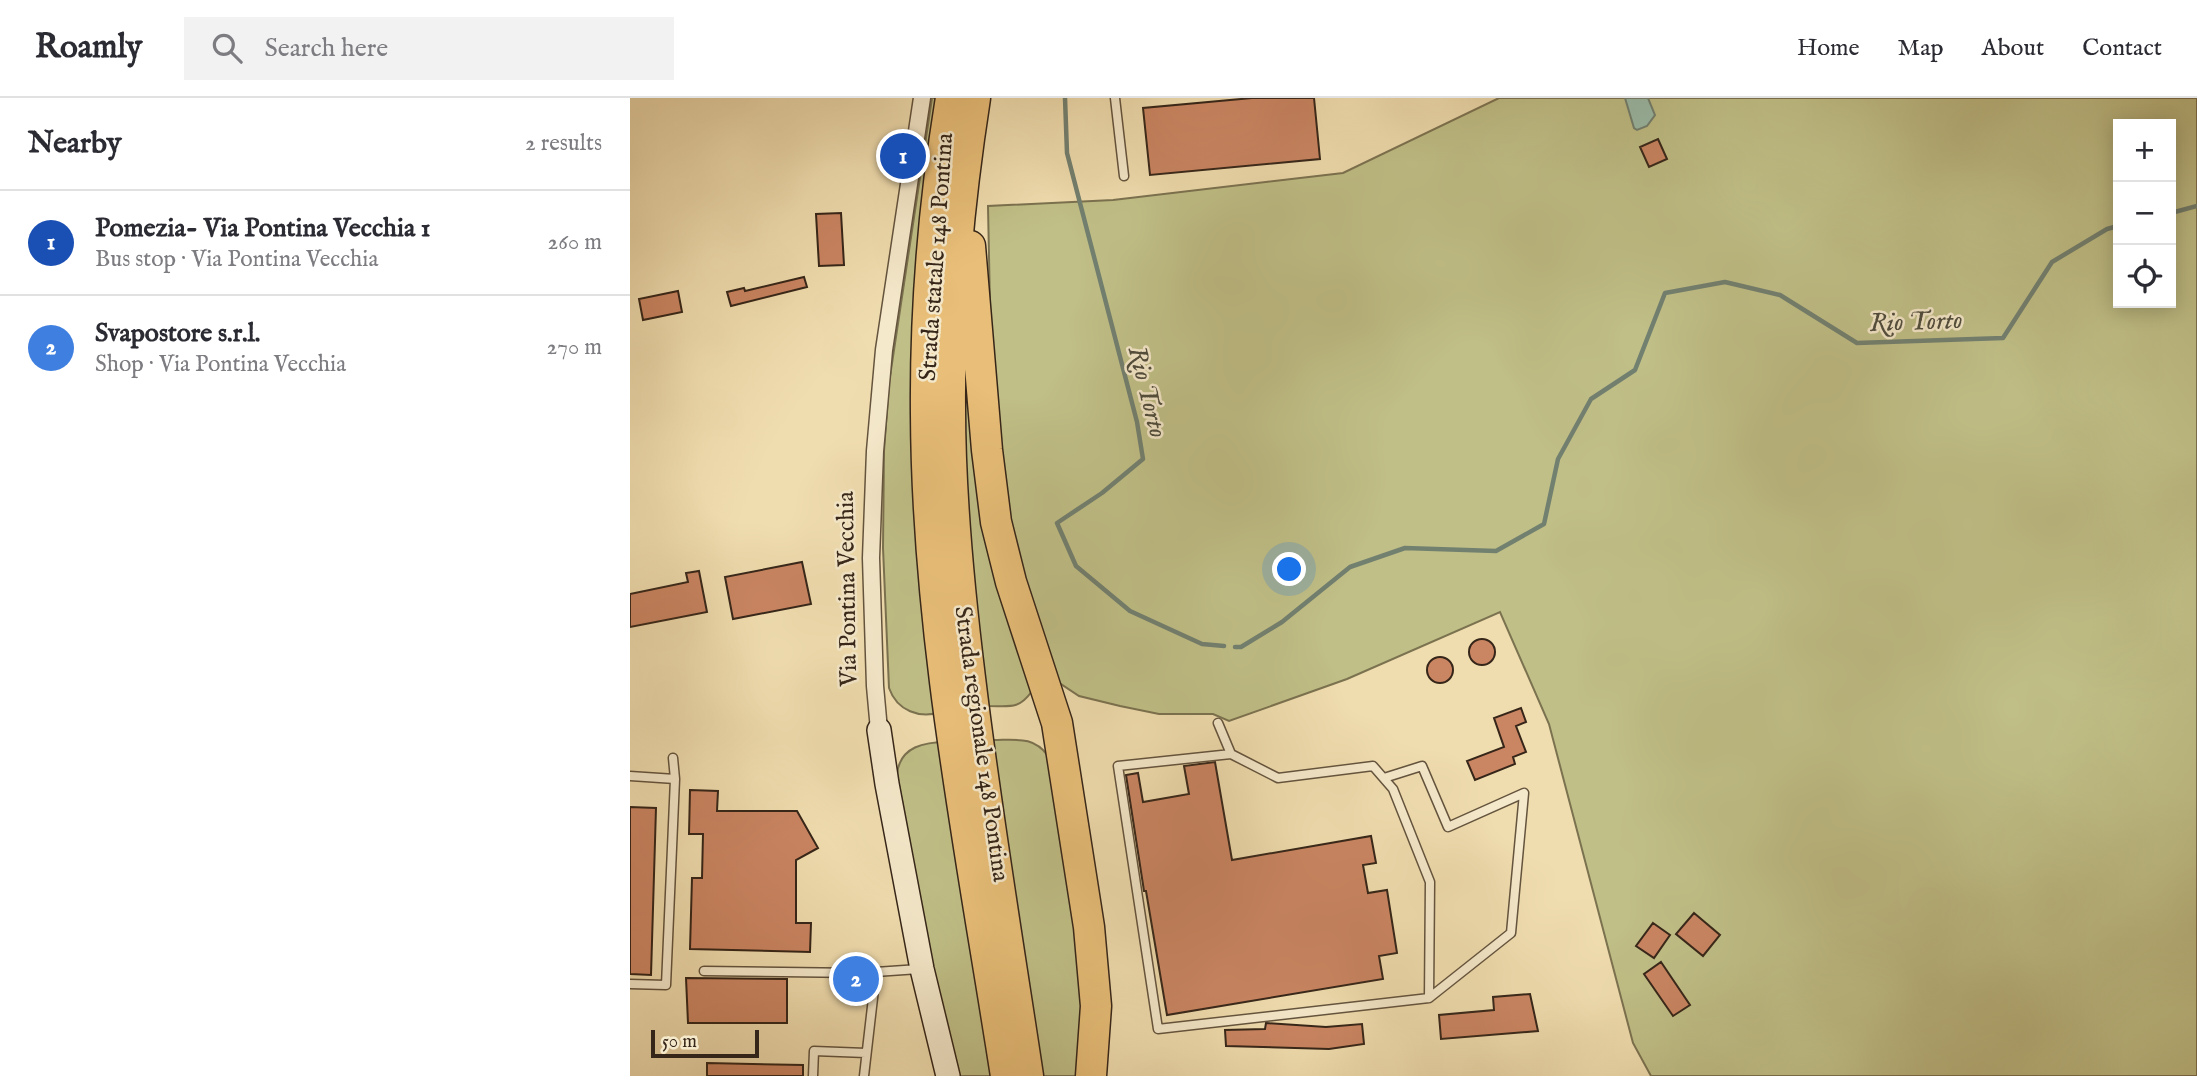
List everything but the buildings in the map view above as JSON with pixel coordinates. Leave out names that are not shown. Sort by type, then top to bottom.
[{"type":"highway","name":"Strada statale 148 Pontina","points":[[938,414],[930,285],[937,196],[951,98]]},
{"type":"highway","name":"Strada statale 148 Pontina","points":[[938,414],[964,170],[975,98]]},
{"type":"highway","points":[[964,170],[987,450],[995,515],[1009,575],[1057,723],[1089,927],[1096,1006],[1091,1076]]},
{"type":"highway","name":"Strada regionale 148 Pontina","points":[[938,414],[954,532],[968,752],[1006,1076]]},
{"type":"highway","name":"Strada regionale 148 Pontina","points":[[968,752],[1028,1076]]},
{"type":"street","name":"Via Pontina Vecchia","points":[[922,98],[884,351],[874,451],[872,580],[875,686],[885,775],[922,969],[948,1076]]},
{"type":"lane","points":[[1115,98],[1125,176]]},
{"type":"lane","points":[[1218,723],[1231,754]]},
{"type":"lane","points":[[1384,778],[1422,766],[1448,827],[1524,793],[1511,933],[1429,998],[1158,1029],[1118,766],[1231,754],[1278,778],[1373,766],[1393,789],[1430,882],[1429,998]]},
{"type":"lane","points":[[630,984],[666,985],[675,779],[673,758]]},
{"type":"lane","points":[[630,776],[675,779]]},
{"type":"lane","points":[[704,971],[876,972],[922,969]]},
{"type":"lane","points":[[864,1076],[876,972]]},
{"type":"lane","points":[[813,1076],[814,1051],[866,1053]]},
{"type":"shaded area","points":[[932,98],[946,98],[941,712],[917,714],[903,708],[889,688],[883,548],[884,451],[889,383]]},
{"type":"shaded area","points":[[1499,98],[2197,98],[2197,1076],[1651,1076],[1633,1043],[1549,724],[1500,612],[1347,679],[1229,721],[1213,714],[1159,714],[1120,706],[1079,696],[1058,682],[1031,611],[1001,494],[990,307],[988,206],[1113,200],[1343,173]]},
{"type":"shaded area","points":[[1625,98],[1648,98],[1655,115],[1647,126],[1637,130],[1634,128]]},
{"type":"shaded area","points":[[963,338],[1032,691],[1023,701],[1013,706],[988,706],[963,496]]},
{"type":"shaded area","points":[[993,740],[1031,742],[1048,756],[1083,958],[1080,1076],[1039,1076]]},
{"type":"shaded area","points":[[948,742],[996,1076],[953,1076],[897,774],[903,757],[908,752],[931,743]]},
{"type":"waterway","name":"Rio Torto","points":[[1065,98],[1067,153],[1137,422],[1143,459],[1102,493],[1057,523],[1076,566],[1130,611],[1202,644],[1224,646]]},
{"type":"waterway","name":"Rio Torto","points":[[2176,212],[2197,206]]},
{"type":"waterway","name":"Rio Torto","points":[[1235,647],[1241,647],[1282,622],[1350,567],[1405,548],[1496,551],[1544,524],[1558,459],[1591,399],[1635,370],[1665,293],[1725,282],[1780,295],[1857,343],[2003,338],[2052,262],[2113,227]]},
{"type":"place","name":"Pomezia- Via Pontina Vecchia 1","points":[[903,156]]},
{"type":"place","name":"Svapostore s.r.l.","points":[[856,979]]}]
